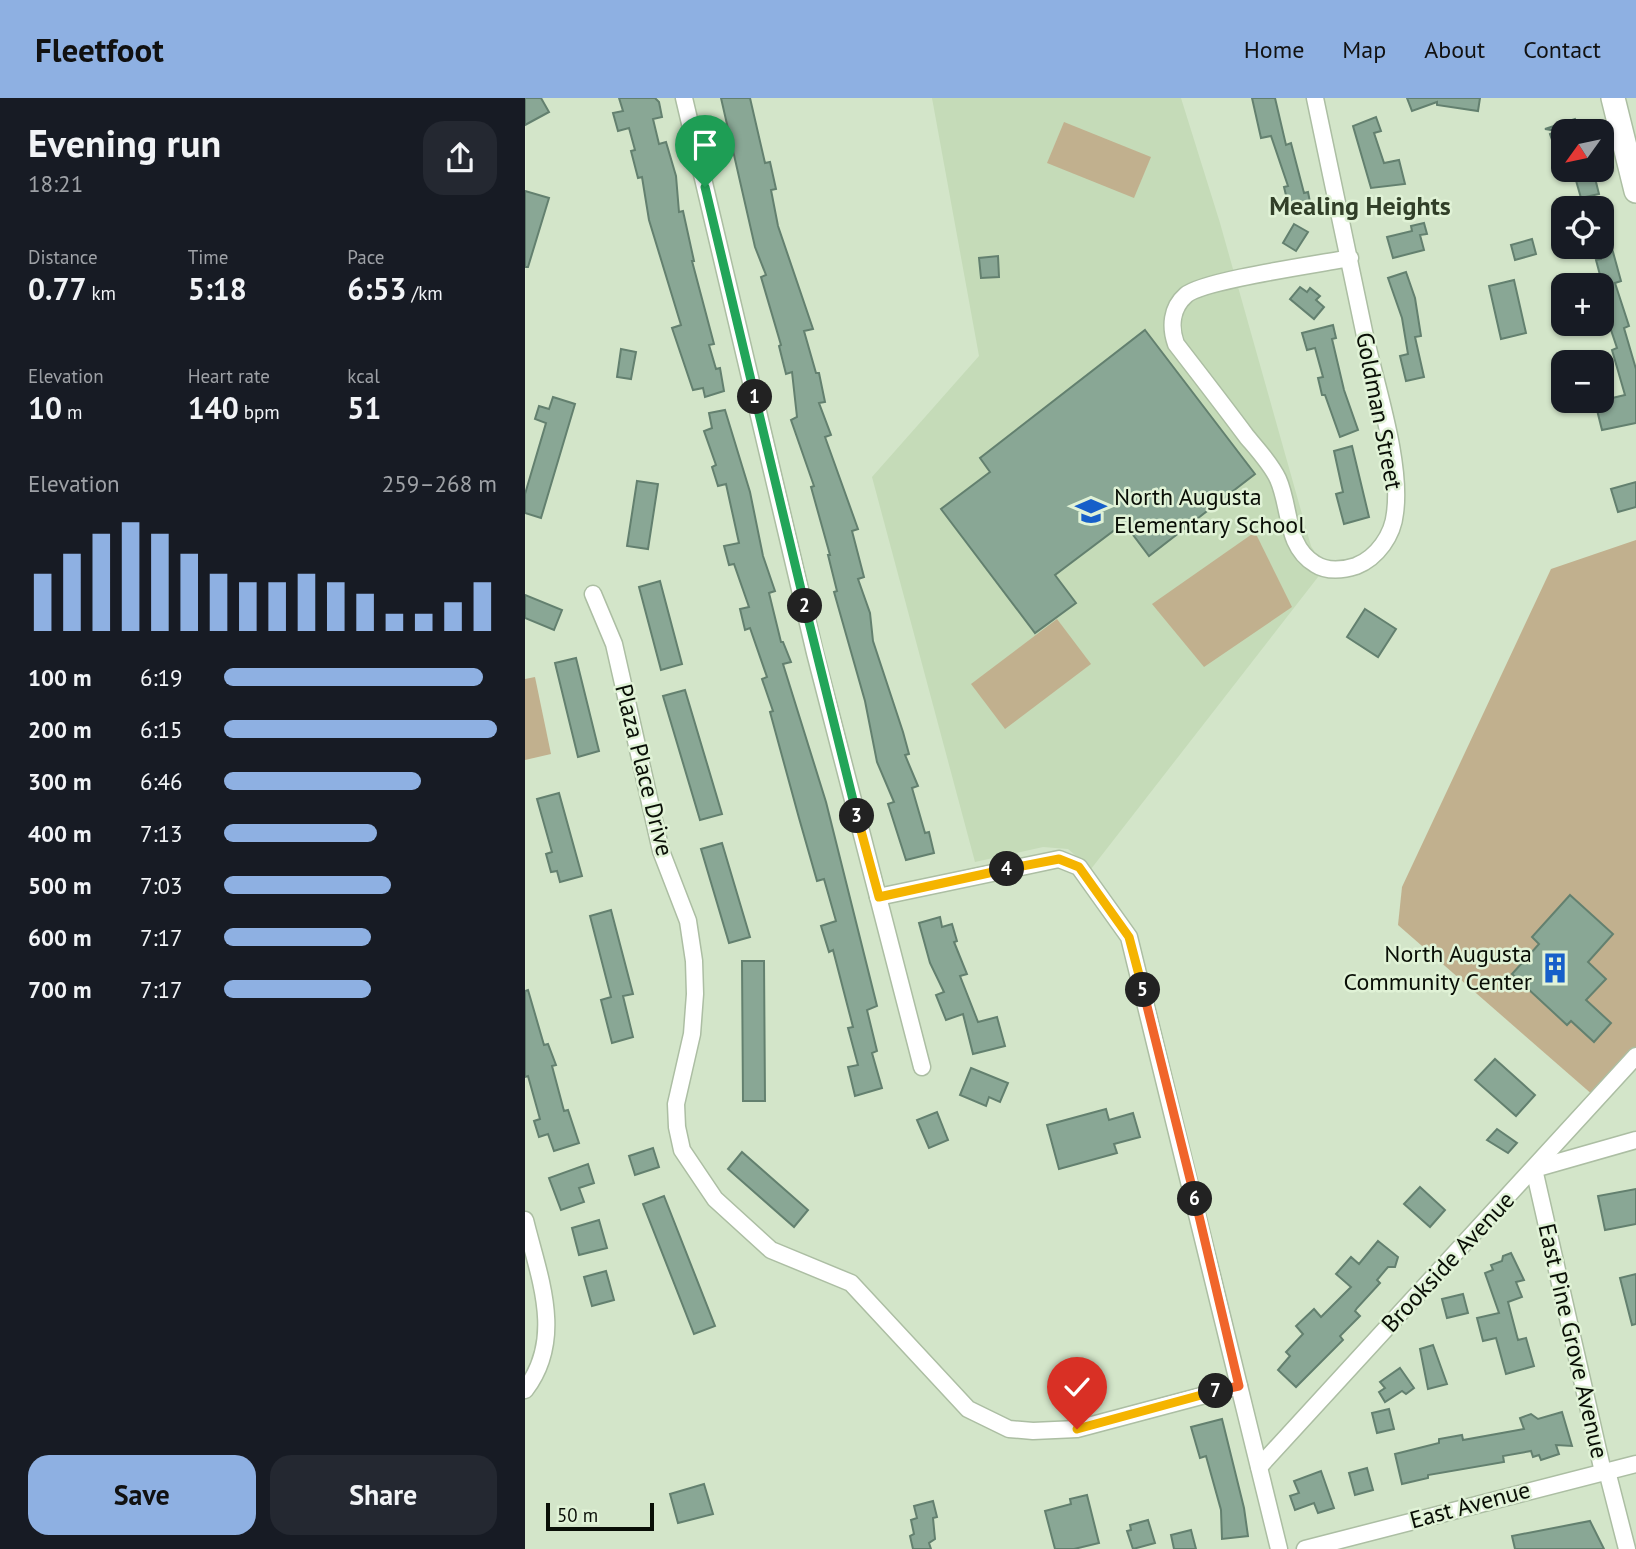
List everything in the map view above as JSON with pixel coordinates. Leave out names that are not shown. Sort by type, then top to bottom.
[{"type":"main road","points":[[1613,98],[1636,191]]},
{"type":"street","points":[[684,98],[815,653],[922,1067]]},
{"type":"street","name":"Goldman Street","points":[[1315,98],[1350,258],[1393,470],[1396,509],[1387,538],[1371,557],[1354,566],[1335,569],[1317,566],[1302,552],[1291,532],[1277,476],[1176,344],[1172,327],[1175,309],[1194,290],[1350,258]]},
{"type":"street","name":"Plaza Place Drive","points":[[593,594],[614,644],[661,851],[688,921],[694,961],[695,994],[692,1034],[676,1104],[677,1127],[682,1150],[715,1199],[771,1250],[851,1283],[968,1409],[1009,1429],[1077,1429],[1239,1386]]},
{"type":"street","points":[[879,897],[1050,859],[1075,864],[1129,937],[1279,1549]]},
{"type":"street","name":"Brookside Avenue","points":[[1259,1467],[1636,1056]]},
{"type":"street","points":[[1534,1169],[1636,1140]]},
{"type":"street","name":"East Pine Grove Avenue","points":[[1534,1169],[1605,1472],[1627,1549]]},
{"type":"street","points":[[525,1220],[548,1323],[543,1355],[525,1391]]},
{"type":"street","name":"East Avenue","points":[[1305,1549],[1636,1464]]},
{"type":"shaded area","name":"North Augusta Elementary School","points":[[932,98],[1181,98],[1220,223],[1311,546],[1325,568],[1091,869],[1068,849],[1043,847],[975,862],[872,477],[979,356]]},
{"type":"shaded area","points":[[1064,122],[1151,157],[1134,198],[1047,163]]},
{"type":"shaded area","points":[[1255,532],[1292,607],[1204,667],[1152,604]]},
{"type":"shaded area","points":[[1636,540],[1636,1051],[1594,1096],[1398,925],[1402,887],[1551,569]]},
{"type":"shaded area","points":[[1057,619],[1091,664],[1005,729],[971,684]]},
{"type":"shaded area","points":[[535,677],[551,754],[525,760],[525,679]]},
{"type":"building","points":[[525,98],[541,98],[549,112],[525,125]]},
{"type":"building","points":[[619,98],[655,98],[659,102],[662,117],[653,119],[659,144],[666,142],[676,176],[679,212],[683,211],[692,261],[714,344],[709,345],[716,369],[720,368],[724,391],[705,397],[703,388],[693,390],[672,328],[681,325],[649,220],[642,177],[638,178],[631,151],[635,150],[629,128],[618,131],[613,113],[623,111]]},
{"type":"building","points":[[721,98],[750,98],[765,163],[770,162],[776,189],[771,190],[778,226],[813,329],[804,331],[816,373],[819,373],[825,402],[819,403],[831,435],[825,437],[858,529],[852,531],[864,577],[858,579],[870,613],[873,641],[909,754],[905,755],[918,786],[912,788],[925,833],[929,832],[934,853],[906,860],[888,804],[894,802],[877,762],[865,701],[834,592],[837,591],[830,555],[811,487],[814,486],[791,420],[797,417],[792,372],[786,374],[779,346],[781,345],[761,277],[766,275],[755,247]]},
{"type":"building","points":[[1252,98],[1275,98],[1286,145],[1291,143],[1304,193],[1308,192],[1311,207],[1290,212],[1284,187],[1288,186],[1271,136],[1261,138]]},
{"type":"building","points":[[1407,98],[1480,98],[1478,111],[1437,105],[1437,102],[1412,111]]},
{"type":"building","points":[[1376,117],[1381,131],[1374,133],[1384,163],[1399,160],[1405,184],[1371,188],[1353,126]]},
{"type":"building","points":[[1576,182],[1596,182],[1599,194],[1580,196]]},
{"type":"building","points":[[525,191],[549,198],[528,267],[525,267]]},
{"type":"building","points":[[1424,223],[1427,234],[1420,235],[1424,250],[1393,258],[1387,237],[1412,231],[1411,226]]},
{"type":"building","points":[[1294,224],[1308,232],[1296,251],[1283,243]]},
{"type":"building","points":[[1532,239],[1536,254],[1515,260],[1511,245]]},
{"type":"building","points":[[998,256],[999,277],[981,278],[979,258]]},
{"type":"building","points":[[1614,256],[1621,281],[1615,283],[1629,326],[1624,328],[1636,369],[1636,423],[1602,430],[1598,413],[1614,413],[1614,398],[1625,395],[1612,350],[1617,348],[1613,336],[1614,273],[1599,273],[1596,260],[1614,259]]},
{"type":"building","points":[[1406,272],[1415,298],[1421,336],[1415,337],[1424,377],[1406,381],[1400,356],[1408,354],[1402,318],[1388,278]]},
{"type":"building","points":[[1514,280],[1526,333],[1501,339],[1489,286]]},
{"type":"building","points":[[1300,287],[1307,292],[1310,288],[1320,296],[1316,300],[1324,307],[1314,319],[1290,299]]},
{"type":"building","points":[[1333,325],[1336,338],[1332,339],[1344,390],[1358,430],[1340,437],[1325,395],[1322,395],[1318,378],[1323,377],[1315,348],[1307,350],[1302,333]]},
{"type":"building","points":[[1145,330],[1255,474],[1149,556],[1124,523],[1055,575],[1076,603],[1035,633],[941,509],[990,472],[980,458]]},
{"type":"building","points":[[621,349],[636,352],[631,379],[617,377]]},
{"type":"building","points":[[553,397],[575,404],[541,518],[525,513],[525,494],[546,423],[535,419],[539,406],[549,409]]},
{"type":"building","points":[[725,410],[750,492],[763,556],[775,591],[769,593],[781,642],[791,662],[783,664],[826,802],[877,1006],[867,1010],[877,1051],[872,1053],[882,1088],[855,1096],[848,1067],[858,1065],[848,1028],[853,1027],[833,950],[829,952],[821,926],[836,921],[824,879],[817,881],[770,712],[773,711],[762,679],[767,677],[750,628],[745,630],[740,609],[749,607],[734,564],[729,565],[724,546],[739,543],[726,484],[718,486],[712,467],[716,465],[704,431],[712,428],[709,413]]},
{"type":"building","points":[[1352,446],[1369,517],[1344,524],[1336,494],[1343,492],[1334,451]]},
{"type":"building","points":[[637,481],[658,484],[648,549],[627,546]]},
{"type":"building","points":[[1636,482],[1636,507],[1618,512],[1611,489]]},
{"type":"building","points":[[660,581],[682,664],[661,670],[639,587]]},
{"type":"building","points":[[525,595],[562,610],[554,630],[525,618]]},
{"type":"building","points":[[1365,609],[1396,629],[1378,657],[1347,637]]},
{"type":"building","points":[[576,658],[599,751],[578,757],[555,663]]},
{"type":"building","points":[[685,690],[722,814],[700,820],[663,696]]},
{"type":"building","points":[[559,793],[582,876],[560,882],[557,871],[551,872],[546,854],[552,852],[537,799]]},
{"type":"building","points":[[722,843],[750,937],[729,943],[701,849]]},
{"type":"building","name":"North Augusta Community Center","points":[[1570,895],[1613,934],[1588,962],[1606,979],[1586,1000],[1611,1023],[1594,1042],[1571,1021],[1567,1025],[1512,974],[1539,944],[1532,937]]},
{"type":"building","points":[[611,910],[633,994],[623,996],[633,1037],[612,1043],[601,1000],[611,997],[590,916]]},
{"type":"building","points":[[940,917],[942,927],[952,924],[957,941],[954,942],[967,974],[960,976],[978,1022],[997,1017],[1005,1046],[973,1054],[963,1014],[946,1020],[936,995],[944,992],[930,963],[919,923]]},
{"type":"building","points":[[742,961],[764,961],[765,1101],[743,1101]]},
{"type":"building","points":[[528,990],[544,1045],[548,1044],[556,1065],[552,1066],[564,1111],[568,1110],[579,1143],[554,1151],[548,1134],[539,1137],[534,1121],[540,1119],[528,1076],[525,1077],[525,991]]},
{"type":"building","points":[[1495,1059],[1535,1095],[1516,1116],[1475,1080]]},
{"type":"building","points":[[971,1068],[1008,1083],[1000,1102],[989,1097],[986,1106],[960,1095]]},
{"type":"building","points":[[1106,1109],[1109,1120],[1133,1113],[1140,1137],[1114,1144],[1117,1153],[1059,1169],[1047,1125]]},
{"type":"building","points":[[937,1112],[948,1140],[929,1148],[917,1120]]},
{"type":"building","points":[[1497,1129],[1517,1143],[1508,1153],[1487,1140]]},
{"type":"building","points":[[653,1148],[659,1167],[635,1175],[629,1156]]},
{"type":"building","points":[[742,1152],[808,1210],[794,1227],[728,1169]]},
{"type":"building","points":[[588,1164],[594,1183],[579,1188],[584,1202],[561,1210],[549,1178]]},
{"type":"building","points":[[1420,1187],[1445,1210],[1430,1227],[1404,1204]]},
{"type":"building","points":[[1636,1189],[1636,1224],[1605,1230],[1598,1196]]},
{"type":"building","points":[[664,1196],[715,1326],[694,1334],[643,1204]]},
{"type":"building","points":[[599,1220],[607,1248],[579,1255],[572,1228]]},
{"type":"building","points":[[1378,1241],[1398,1257],[1395,1267],[1388,1267],[1377,1280],[1380,1283],[1357,1308],[1355,1311],[1360,1316],[1340,1336],[1343,1340],[1296,1387],[1278,1370],[1290,1356],[1286,1352],[1303,1334],[1296,1326],[1314,1309],[1321,1317],[1351,1287],[1336,1274],[1351,1257],[1359,1264]]},
{"type":"building","points":[[1511,1253],[1524,1280],[1516,1282],[1522,1297],[1508,1302],[1518,1340],[1526,1338],[1534,1366],[1506,1374],[1496,1338],[1483,1341],[1477,1318],[1499,1313],[1485,1273],[1493,1270],[1491,1265],[1502,1261],[1503,1256]]},
{"type":"building","points":[[606,1271],[614,1300],[592,1306],[584,1277]]},
{"type":"building","points":[[1636,1274],[1636,1324],[1632,1325],[1620,1278]]},
{"type":"building","points":[[1463,1294],[1468,1313],[1447,1318],[1442,1299]]},
{"type":"building","points":[[1433,1345],[1447,1384],[1428,1389],[1420,1349]]},
{"type":"building","points":[[1400,1368],[1414,1388],[1406,1394],[1402,1391],[1385,1402],[1379,1392],[1385,1388],[1380,1382]]},
{"type":"building","points":[[1389,1409],[1394,1429],[1377,1433],[1372,1413]]},
{"type":"building","points":[[1562,1412],[1572,1446],[1556,1445],[1559,1454],[1541,1460],[1539,1455],[1533,1457],[1531,1451],[1503,1456],[1504,1462],[1428,1475],[1428,1478],[1402,1484],[1395,1454],[1439,1443],[1439,1439],[1462,1435],[1463,1440],[1524,1429],[1520,1418],[1531,1414],[1538,1419]]},
{"type":"building","points":[[1222,1419],[1244,1508],[1248,1536],[1222,1539],[1221,1510],[1206,1456],[1200,1458],[1191,1427]]},
{"type":"building","points":[[1367,1468],[1373,1490],[1355,1495],[1349,1473]]},
{"type":"building","points":[[1321,1471],[1334,1508],[1318,1513],[1314,1503],[1295,1510],[1290,1496],[1299,1493],[1294,1481]]},
{"type":"building","points":[[704,1484],[713,1514],[678,1523],[670,1494]]},
{"type":"building","points":[[1087,1495],[1099,1543],[1074,1549],[1055,1549],[1045,1511],[1071,1504],[1070,1499]]},
{"type":"building","points":[[933,1501],[937,1517],[933,1518],[935,1539],[929,1543],[931,1549],[913,1549],[910,1536],[914,1534],[911,1520],[917,1518],[914,1506]]},
{"type":"building","points":[[1148,1520],[1155,1543],[1133,1549],[1127,1531],[1131,1530],[1130,1525]]},
{"type":"building","points":[[1590,1521],[1604,1549],[1515,1549],[1512,1536]]},
{"type":"building","points":[[1191,1530],[1196,1549],[1174,1549],[1171,1535]]},
{"type":"place","name":"North Augusta Elementary School","points":[[1091,511]]},
{"type":"place","name":"North Augusta Community Center","points":[[1555,968]]},
{"type":"district","name":"Mealing Heights","points":[[1360,206]]},
{"type":"route","points":[[705,187],[815,653],[879,897],[1059,859],[1079,867],[1129,937],[1207,1244],[1239,1386],[1077,1429]]}]
